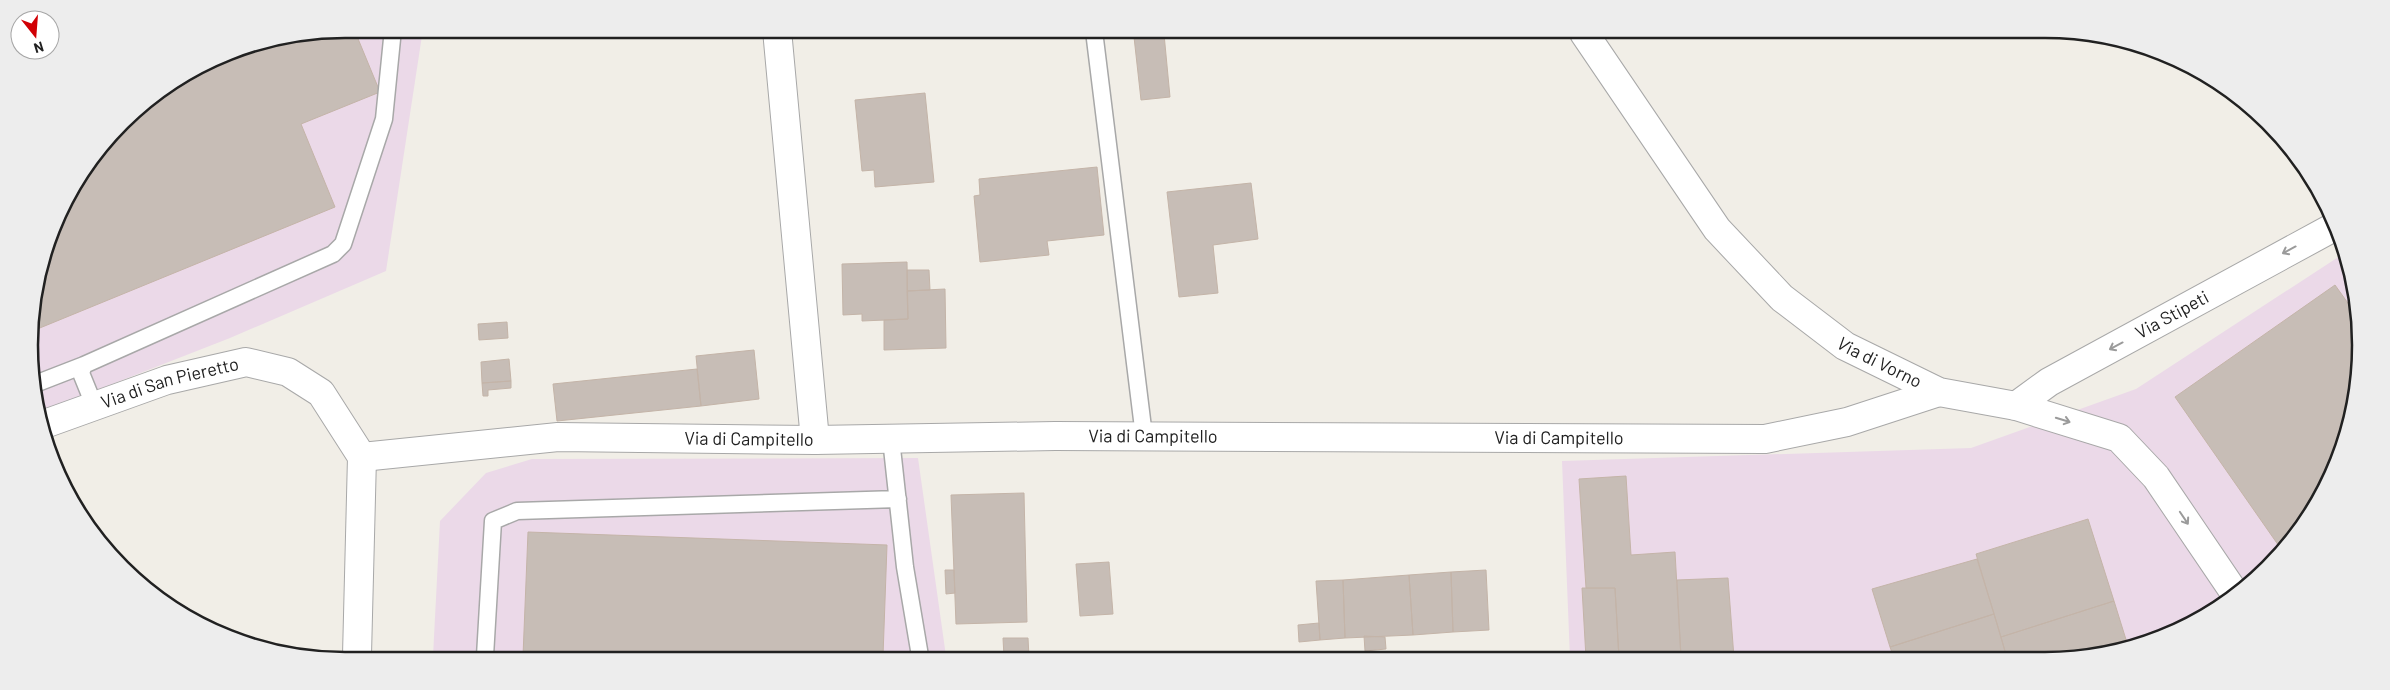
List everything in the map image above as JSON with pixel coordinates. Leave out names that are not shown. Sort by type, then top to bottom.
[{"type":"street","points":[[778,38],[815,440]]},
{"type":"street","name":"Via di Vorno","points":[[1587,38],[1717,229],[1782,298],[1845,346],[1939,392],[2016,406],[2119,438],[2156,477],[2232,589]]},
{"type":"street","name":"Via Stipeti","points":[[2016,406],[2049,382],[2330,229]]},
{"type":"street","name":"Via di San Pieretto","points":[[48,423],[167,380],[246,362],[288,372],[321,393],[362,457]]},
{"type":"street","name":"Via di Campitello","points":[[362,457],[558,437],[815,440],[1144,436],[1765,439],[1848,422],[1939,392]]},
{"type":"street","points":[[358,652],[362,457]]},
{"type":"lane","points":[[40,382],[84,365],[333,254],[343,244],[384,119],[392,38]]},
{"type":"lane","points":[[1095,38],[1144,436]]},
{"type":"lane","points":[[84,365],[81,373],[94,405]]},
{"type":"lane","points":[[892,439],[905,567],[919,652]]},
{"type":"lane","points":[[485,652],[493,520],[518,511],[898,499]]},
{"type":"shaded area","points":[[325,38],[422,38],[386,271],[230,338],[44,411],[38,365],[38,325],[41,300],[123,133],[142,114],[174,89],[227,61],[285,43]]},
{"type":"shaded area","points":[[2339,256],[2350,305],[2352,365],[2347,405],[2329,463],[2301,516],[2276,548],[2232,589],[2216,601],[2181,621],[2125,642],[2105,647],[2065,652],[1570,652],[1562,461],[1971,448],[2136,389]]},
{"type":"shaded area","points":[[918,458],[945,652],[433,652],[440,521],[486,473],[532,459]]},
{"type":"building","points":[[325,38],[358,38],[380,92],[301,124],[335,207],[38,329],[43,285],[54,246],[69,209],[89,174],[114,142],[142,114],[174,89],[227,61],[285,43]]},
{"type":"building","points":[[1134,38],[1164,38],[1170,97],[1141,100]]},
{"type":"building","points":[[925,93],[934,182],[875,187],[874,170],[862,171],[855,100]]},
{"type":"building","points":[[1097,167],[1104,235],[1047,241],[1049,255],[980,262],[974,196],[980,195],[979,179]]},
{"type":"building","points":[[1251,183],[1258,239],[1213,245],[1218,293],[1179,297],[1167,192]]},
{"type":"building","points":[[907,262],[908,319],[862,321],[862,314],[843,315],[842,264]]},
{"type":"building","points":[[907,270],[929,270],[930,290],[907,291]]},
{"type":"building","points":[[2335,285],[2350,306],[2352,365],[2347,405],[2342,425],[2321,481],[2301,516],[2278,545],[2175,397]]},
{"type":"building","points":[[945,289],[946,348],[884,350],[884,320],[908,319],[907,291]]},
{"type":"building","points":[[507,322],[508,338],[479,340],[478,324]]},
{"type":"building","points":[[754,350],[759,399],[701,406],[696,356]]},
{"type":"building","points":[[509,359],[511,381],[482,383],[481,362]]},
{"type":"building","points":[[697,369],[701,406],[557,421],[553,384]]},
{"type":"building","points":[[511,381],[511,388],[488,390],[488,396],[483,396],[482,383]]},
{"type":"building","points":[[1626,476],[1631,555],[1675,552],[1681,652],[1619,652],[1615,588],[1586,588],[1579,479]]},
{"type":"building","points":[[1024,493],[1027,622],[956,624],[951,495]]},
{"type":"building","points":[[2088,519],[2114,601],[2001,637],[1976,554]]},
{"type":"building","points":[[528,532],[887,545],[883,652],[523,652]]},
{"type":"building","points":[[1977,559],[1994,614],[1890,647],[1872,589]]},
{"type":"building","points":[[1109,562],[1113,614],[1080,616],[1076,564]]},
{"type":"building","points":[[945,570],[954,570],[955,593],[946,594]]},
{"type":"building","points":[[1486,570],[1489,630],[1453,632],[1451,572]]},
{"type":"building","points":[[1451,572],[1453,632],[1413,635],[1409,575]]},
{"type":"building","points":[[1409,575],[1413,635],[1345,638],[1343,580]]},
{"type":"building","points":[[1728,578],[1734,652],[1681,652],[1677,580]]},
{"type":"building","points":[[1343,580],[1345,638],[1320,640],[1316,581]]},
{"type":"building","points":[[1582,588],[1615,588],[1619,652],[1586,652]]},
{"type":"building","points":[[2114,601],[2127,641],[2105,647],[2065,652],[2005,652],[2001,637]]},
{"type":"building","points":[[1994,614],[2005,652],[1892,652],[1890,647]]},
{"type":"building","points":[[1319,623],[1320,640],[1299,642],[1298,625]]},
{"type":"building","points":[[1364,636],[1385,637],[1386,649],[1365,651]]},
{"type":"building","points":[[1003,638],[1028,638],[1029,652],[1004,652]]}]
